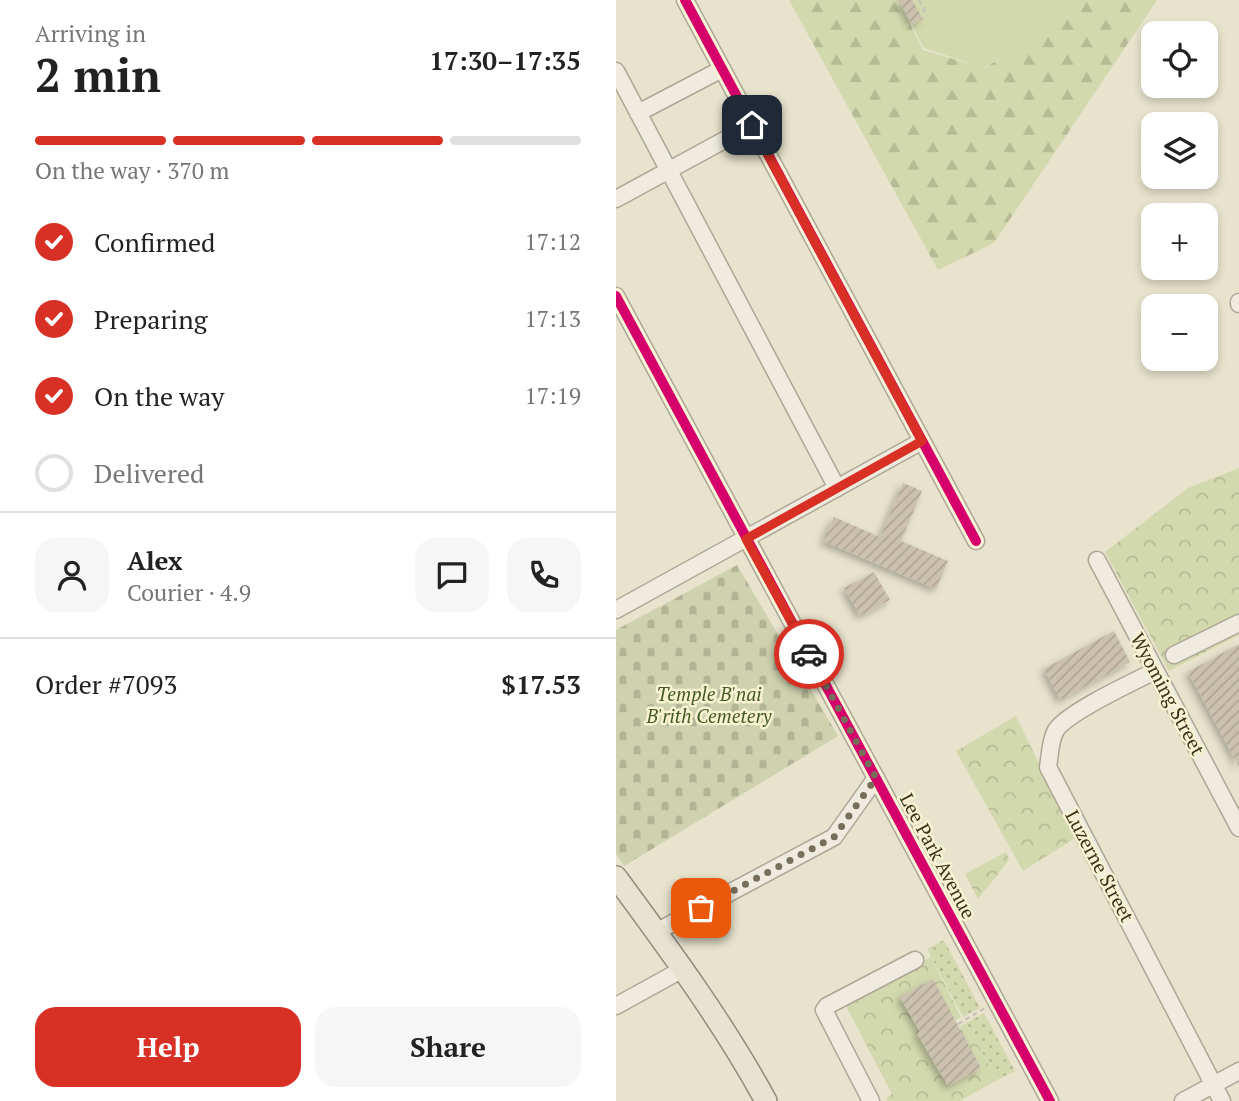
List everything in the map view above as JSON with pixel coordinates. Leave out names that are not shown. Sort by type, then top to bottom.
[{"type":"main road","points":[[616,877],[683,969],[751,1072],[766,1101]]},
{"type":"street","points":[[685,0],[976,541]]},
{"type":"street","points":[[638,113],[722,69]]},
{"type":"street","points":[[616,71],[836,488]]},
{"type":"street","points":[[616,199],[752,125]]},
{"type":"street","name":"Lee Park Avenue","points":[[616,296],[1050,1101]]},
{"type":"street","points":[[616,610],[922,441]]},
{"type":"street","name":"Wyoming Street","points":[[1097,560],[1239,828]]},
{"type":"street","points":[[1174,655],[1239,623]]},
{"type":"street","name":"Luzerne Street","points":[[1155,671],[1072,716],[1057,728],[1051,744],[1048,767],[1222,1101]]},
{"type":"street","points":[[656,932],[834,837],[876,778]]},
{"type":"street","points":[[872,1101],[825,1014],[827,1006],[915,960]]},
{"type":"street","points":[[616,1006],[683,969]]},
{"type":"street","points":[[1183,1101],[1239,1071]]},
{"type":"path","points":[[919,0],[927,16]]},
{"type":"path","points":[[958,1024],[982,1010]]},
{"type":"green space","points":[[789,0],[898,0],[923,50],[984,68],[1058,26],[1065,0],[1157,0],[994,243],[938,270]]},
{"type":"green space","points":[[898,0],[1065,0],[1058,28],[983,68],[924,48]]},
{"type":"green space","points":[[1239,468],[1239,635],[1169,671],[1105,552],[1188,488]]},
{"type":"green space","name":"Temple B'nai B'rith Cemetery","points":[[737,565],[838,736],[624,866],[616,854],[616,630]]},
{"type":"green space","points":[[1016,716],[1075,838],[1023,871],[956,751]]},
{"type":"green space","points":[[1006,852],[1009,860],[978,899],[965,874]]},
{"type":"green space","points":[[944,940],[980,1008],[963,1017],[927,949]]},
{"type":"green space","points":[[931,957],[961,1017],[956,1020],[950,1015],[933,979],[900,997],[920,1032],[918,1034],[948,1086],[981,1068],[959,1032],[960,1027],[966,1023],[997,1080],[960,1101],[888,1101],[886,1098],[892,1094],[845,1004]]},
{"type":"green space","points":[[984,1013],[1015,1071],[997,1080],[966,1023]]},
{"type":"building","points":[[899,0],[912,0],[923,19],[912,25]]},
{"type":"building","points":[[903,483],[922,491],[901,541],[948,561],[936,589],[823,541],[834,517],[880,537]]},
{"type":"building","points":[[874,572],[890,600],[860,616],[844,588]]},
{"type":"building","points":[[1114,631],[1130,662],[1060,700],[1044,669]]},
{"type":"building","points":[[1239,644],[1239,767],[1188,672]]},
{"type":"building","points":[[933,979],[981,1068],[948,1086],[917,1034],[920,1032],[900,997]]},
{"type":"cycle path","points":[[685,0],[976,541]]},
{"type":"cycle path","points":[[616,296],[1050,1101]]},
{"type":"way so far","points":[[701,908],[834,837],[876,778],[809,654]]},
{"type":"route","points":[[752,125],[922,441],[746,539],[809,654]]}]
